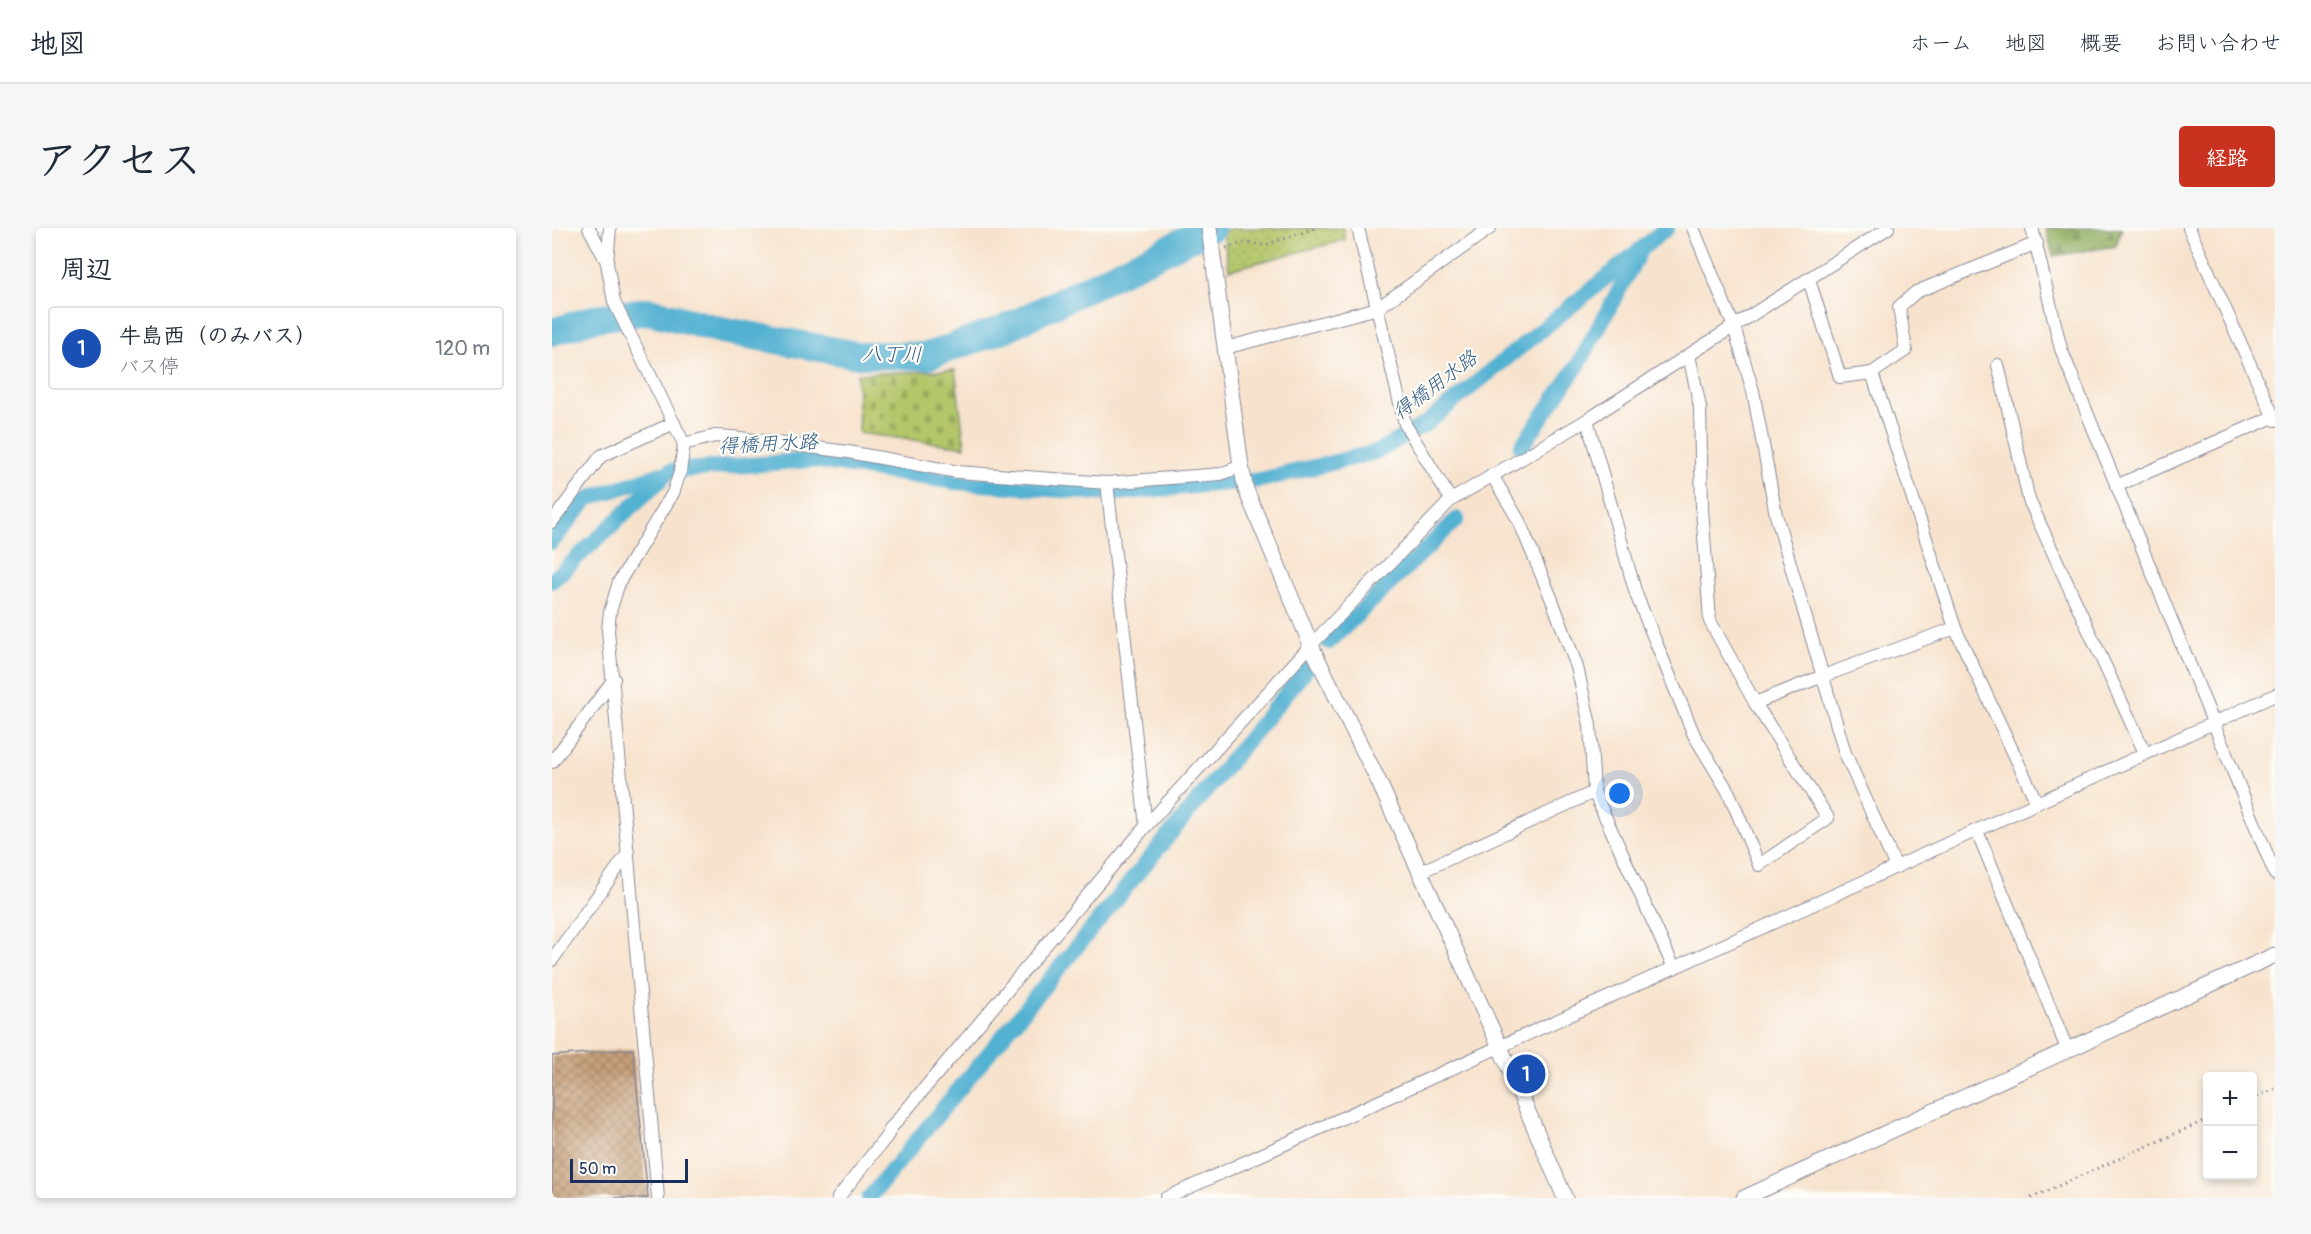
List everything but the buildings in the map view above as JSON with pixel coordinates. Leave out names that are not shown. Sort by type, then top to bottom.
[{"type":"street","points":[[589,228],[607,263]]},
{"type":"street","points":[[610,228],[607,263],[614,302],[684,444],[680,472],[673,492],[619,582],[610,612],[608,630],[658,1198]]},
{"type":"street","points":[[1209,228],[1246,490],[1321,668],[1377,778],[1500,1047],[1565,1198]]},
{"type":"street","points":[[1358,228],[1405,424],[1451,500]]},
{"type":"street","points":[[1225,348],[1378,308],[1490,228]]},
{"type":"street","points":[[1693,228],[1734,327],[1753,391],[1776,515],[1845,753],[1896,867]]},
{"type":"street","points":[[838,1198],[891,1128],[1146,826],[1451,500],[1587,420],[1888,228]]},
{"type":"street","points":[[2032,228],[2061,349],[2275,874]]},
{"type":"street","points":[[2116,486],[2274,418],[2188,228]]},
{"type":"street","points":[[1809,280],[1840,377],[1872,373],[1906,350],[1899,307],[1916,292],[2037,243]]},
{"type":"street","points":[[1587,420],[1636,594],[1695,735],[1729,793],[1759,865],[1828,818],[1755,703],[1710,621],[1702,508],[1700,407],[1689,355]]},
{"type":"street","points":[[1998,365],[2029,500],[2145,753]]},
{"type":"street","points":[[1872,373],[1955,628],[2037,803]]},
{"type":"street","points":[[552,522],[601,456],[674,423]]},
{"type":"street","points":[[684,444],[715,436],[732,437],[848,452],[958,472],[1107,483],[1221,474],[1242,470]]},
{"type":"street","points":[[1492,475],[1519,521],[1577,667],[1590,724],[1594,792],[1674,969]]},
{"type":"street","points":[[1107,483],[1146,826]]},
{"type":"street","points":[[1755,703],[1955,628]]},
{"type":"street","points":[[552,762],[614,679]]},
{"type":"street","points":[[1166,1198],[2275,695]]},
{"type":"street","points":[[1420,873],[1594,792]]},
{"type":"street","points":[[1977,831],[2068,1051]]},
{"type":"street","points":[[552,960],[628,853]]},
{"type":"street","points":[[1744,1198],[2275,955]]},
{"type":"path","points":[[1212,249],[1243,243],[1265,245],[1316,228]]},
{"type":"path","points":[[2257,1097],[2275,1089]]},
{"type":"path","points":[[2031,1198],[2203,1121]]},
{"type":"green space","points":[[1231,228],[1343,228],[1345,240],[1229,270],[1223,232]]},
{"type":"green space","points":[[2046,228],[2122,228],[2116,246],[2053,256]]},
{"type":"green space","points":[[955,370],[965,447],[859,433],[857,374]]},
{"type":"waterway","name":"八丁川","points":[[552,332],[596,318],[649,311],[721,330],[858,355],[927,356],[1004,329],[1211,228]]},
{"type":"waterway","name":"得橋用水路","points":[[1116,493],[1261,480],[1376,452],[1427,423],[1667,228]]},
{"type":"waterway","points":[[1521,447],[1578,365],[1638,255]]},
{"type":"waterway","name":"得橋用水路","points":[[552,581],[670,471],[812,460],[955,482],[1100,493]]},
{"type":"waterway","points":[[552,542],[587,499],[661,474]]},
{"type":"waterway","points":[[1329,642],[1457,519]]},
{"type":"waterway","points":[[869,1198],[1309,666]]},
{"type":"place","name":"牛島西（のみバス）","points":[[1526,1074]]}]
